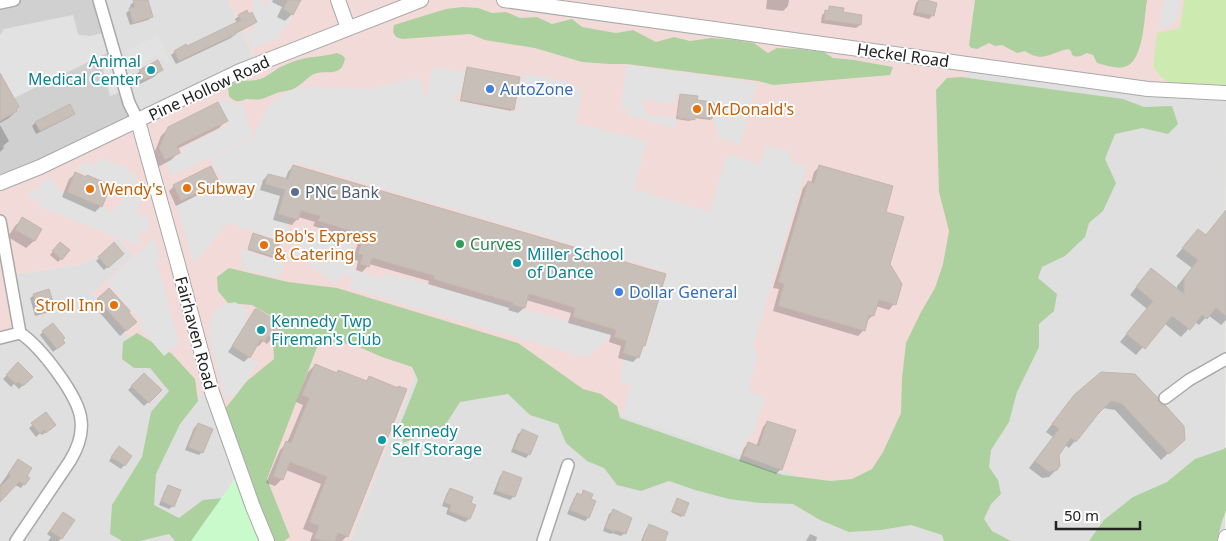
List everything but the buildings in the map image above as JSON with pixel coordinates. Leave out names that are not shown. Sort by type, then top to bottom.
[{"type":"street","points":[[0,2],[14,0]]},
{"type":"street","points":[[99,0],[129,103],[138,120]]},
{"type":"street","points":[[338,0],[348,28]]},
{"type":"street","name":"Pine Hollow Road","points":[[0,183],[35,170],[240,71],[421,0]]},
{"type":"street","name":"Heckel Road","points":[[504,0],[1148,89],[1226,93]]},
{"type":"street","name":"Heckel Road","points":[[566,0],[581,10]]},
{"type":"street","name":"Fairhaven Road","points":[[138,120],[212,392],[267,541]]},
{"type":"street","points":[[0,221],[20,333]]},
{"type":"street","points":[[0,338],[20,333],[29,338],[60,375],[78,406],[82,421],[78,448],[16,541]]},
{"type":"street","points":[[1165,398],[1189,380],[1226,359]]},
{"type":"street","points":[[543,541],[568,465]]},
{"type":"street","points":[[1225,541],[1226,537]]},
{"type":"shaded area","points":[[14,0],[99,0],[138,121],[0,183],[0,3]]},
{"type":"shaded area","points":[[99,0],[228,0],[257,64],[138,121]]},
{"type":"shaded area","points":[[228,0],[504,0],[571,5],[566,0],[1226,0],[1226,93],[967,64],[966,244],[877,503],[426,347],[350,541],[267,541],[211,392],[185,400],[91,294],[133,256],[118,238],[95,258],[78,265],[10,275],[20,333],[0,338],[0,183],[257,64]]},
{"type":"shaded area","points":[[252,0],[262,0],[266,6],[270,0],[288,0],[283,9],[293,15],[289,23],[280,32],[281,37],[252,49],[245,34],[254,28],[253,24],[257,22],[252,12],[255,8]]},
{"type":"shaded area","points":[[1163,0],[1180,0],[1177,22],[1158,30]]},
{"type":"shaded area","points":[[73,15],[78,34],[90,36],[103,33],[109,52],[14,98],[0,76],[0,35],[4,29]]},
{"type":"shaded area","points":[[158,35],[170,62],[165,64],[163,59],[159,60],[157,56],[135,67],[127,51]]},
{"type":"shaded area","points":[[966,64],[1226,93],[1225,541],[350,541],[426,347]]},
{"type":"shaded area","points":[[112,65],[120,92],[110,96],[103,69]]},
{"type":"shaded area","points":[[626,65],[757,83],[740,144],[717,137],[718,130],[712,119],[716,106],[713,102],[697,100],[698,96],[677,93],[675,104],[643,99],[642,106],[648,115],[677,118],[675,128],[626,115],[629,113],[629,110],[621,108]]},
{"type":"shaded area","points":[[433,67],[465,73],[460,94],[455,94],[454,101],[516,112],[523,75],[536,75],[567,82],[571,86],[583,89],[576,123],[647,141],[634,189],[709,212],[727,154],[760,164],[766,145],[791,152],[789,161],[807,166],[753,347],[758,354],[748,392],[765,397],[752,438],[748,437],[741,456],[622,416],[631,386],[619,380],[626,354],[645,346],[666,272],[293,162],[277,215],[290,220],[283,241],[227,223],[194,264],[176,205],[222,182],[210,159],[253,138],[266,109],[272,102],[296,89],[311,87],[370,89],[418,77],[422,85],[423,94],[426,96]]},
{"type":"shaded area","points":[[227,98],[233,104],[243,105],[253,137],[172,176],[165,162],[181,154],[184,147],[229,123],[218,102]]},
{"type":"shaded area","points":[[99,159],[128,168],[129,174],[133,172],[136,175],[142,199],[137,213],[140,216],[147,215],[151,230],[138,233],[141,242],[134,244],[38,206],[40,198],[32,201],[29,192],[41,187],[41,183],[52,177],[60,190],[86,202],[111,211],[113,210],[120,201],[121,194],[119,191],[114,186],[84,174],[77,166],[89,161],[94,165],[98,163]]},
{"type":"shaded area","points":[[301,229],[354,245],[350,256],[356,258],[354,270],[383,279],[385,273],[612,332],[610,338],[586,358],[349,288],[352,278],[343,274],[336,284],[291,252]]},
{"type":"shaded area","points":[[118,238],[133,256],[92,295],[212,392],[240,472],[191,541],[0,541],[0,338],[9,275],[78,265],[95,258]]},
{"type":"shaded area","points":[[154,238],[161,258],[157,262],[179,343],[164,356],[140,328],[143,324],[107,282]]},
{"type":"shaded area","points":[[241,249],[284,262],[279,278],[242,269]]},
{"type":"shaded area","points":[[235,302],[249,311],[245,317],[249,319],[232,346],[258,363],[236,395],[225,398],[209,337],[210,321],[223,305]]},
{"type":"green space","points":[[975,0],[1147,0],[1142,38],[1136,57],[1131,64],[1117,68],[1097,63],[1093,55],[1087,53],[1074,56],[1068,49],[1042,57],[1031,55],[1025,51],[1017,53],[1002,45],[995,46],[989,43],[977,49],[971,48],[969,45]]},
{"type":"green space","points":[[1184,0],[1226,0],[1226,85],[1169,82],[1162,78],[1153,67],[1157,33],[1180,28]]},
{"type":"green space","points":[[478,8],[492,13],[506,12],[520,18],[537,17],[552,24],[572,19],[582,27],[616,33],[633,30],[656,42],[674,37],[690,41],[711,38],[735,40],[754,43],[768,53],[777,48],[798,49],[824,52],[833,58],[893,67],[890,75],[773,85],[758,81],[627,64],[582,62],[535,48],[485,40],[470,34],[402,39],[396,37],[393,32],[394,25],[446,9]]},
{"type":"green space","points":[[337,53],[345,58],[341,69],[314,74],[293,89],[262,99],[236,101],[229,96],[228,88],[240,81],[260,79],[300,59]]},
{"type":"green space","points":[[961,77],[1123,99],[1144,107],[1172,106],[1178,124],[1168,134],[1142,128],[1115,134],[1105,159],[1116,183],[1103,211],[1089,223],[1085,237],[1065,256],[1042,267],[1038,278],[1057,294],[1054,311],[1039,324],[1039,347],[1017,392],[1009,422],[991,450],[989,467],[998,480],[1001,494],[991,504],[984,519],[992,531],[1011,541],[944,541],[942,535],[911,525],[881,530],[849,532],[820,520],[793,504],[760,503],[729,499],[669,481],[641,491],[617,485],[604,468],[587,461],[566,443],[558,424],[530,415],[508,394],[460,402],[444,427],[403,443],[400,425],[418,380],[412,367],[352,344],[319,342],[267,479],[290,537],[284,541],[269,541],[221,414],[247,381],[274,359],[273,339],[285,324],[252,305],[228,303],[218,291],[217,277],[229,268],[288,282],[337,288],[518,343],[583,389],[601,394],[617,406],[620,418],[783,475],[831,481],[852,479],[872,469],[883,452],[901,413],[906,343],[935,288],[943,264],[949,231],[939,192],[936,90],[947,78]]},
{"type":"green space","points":[[137,333],[172,354],[195,379],[198,401],[180,424],[156,474],[154,505],[179,518],[203,500],[222,498],[202,541],[175,541],[169,534],[140,541],[122,541],[110,534],[112,505],[142,457],[151,412],[169,391],[150,368],[134,368],[122,359],[123,342]]},
{"type":"green space","points":[[1226,447],[1226,511],[1217,541],[1089,541],[1104,520],[1133,497],[1167,482],[1195,459]]},
{"type":"green space","points":[[240,472],[267,541],[191,541]]},
{"type":"place","name":"Animal Medical Center","points":[[151,70]]},
{"type":"place","name":"AutoZone","points":[[490,89]]},
{"type":"place","name":"McDonald's","points":[[697,109]]},
{"type":"place","name":"Subway","points":[[187,188]]},
{"type":"place","name":"Wendy's","points":[[90,189]]},
{"type":"place","name":"PNC Bank","points":[[295,192]]},
{"type":"place","name":"Curves","points":[[460,244]]},
{"type":"place","name":"Bob's Express & Catering","points":[[264,245]]},
{"type":"place","name":"Miller School of Dance","points":[[517,263]]},
{"type":"place","name":"Dollar General","points":[[619,292]]},
{"type":"place","name":"Stroll Inn","points":[[114,305]]},
{"type":"place","name":"Kennedy Twp Fireman's Club","points":[[261,330]]},
{"type":"place","name":"Kennedy Self Storage","points":[[382,440]]}]
